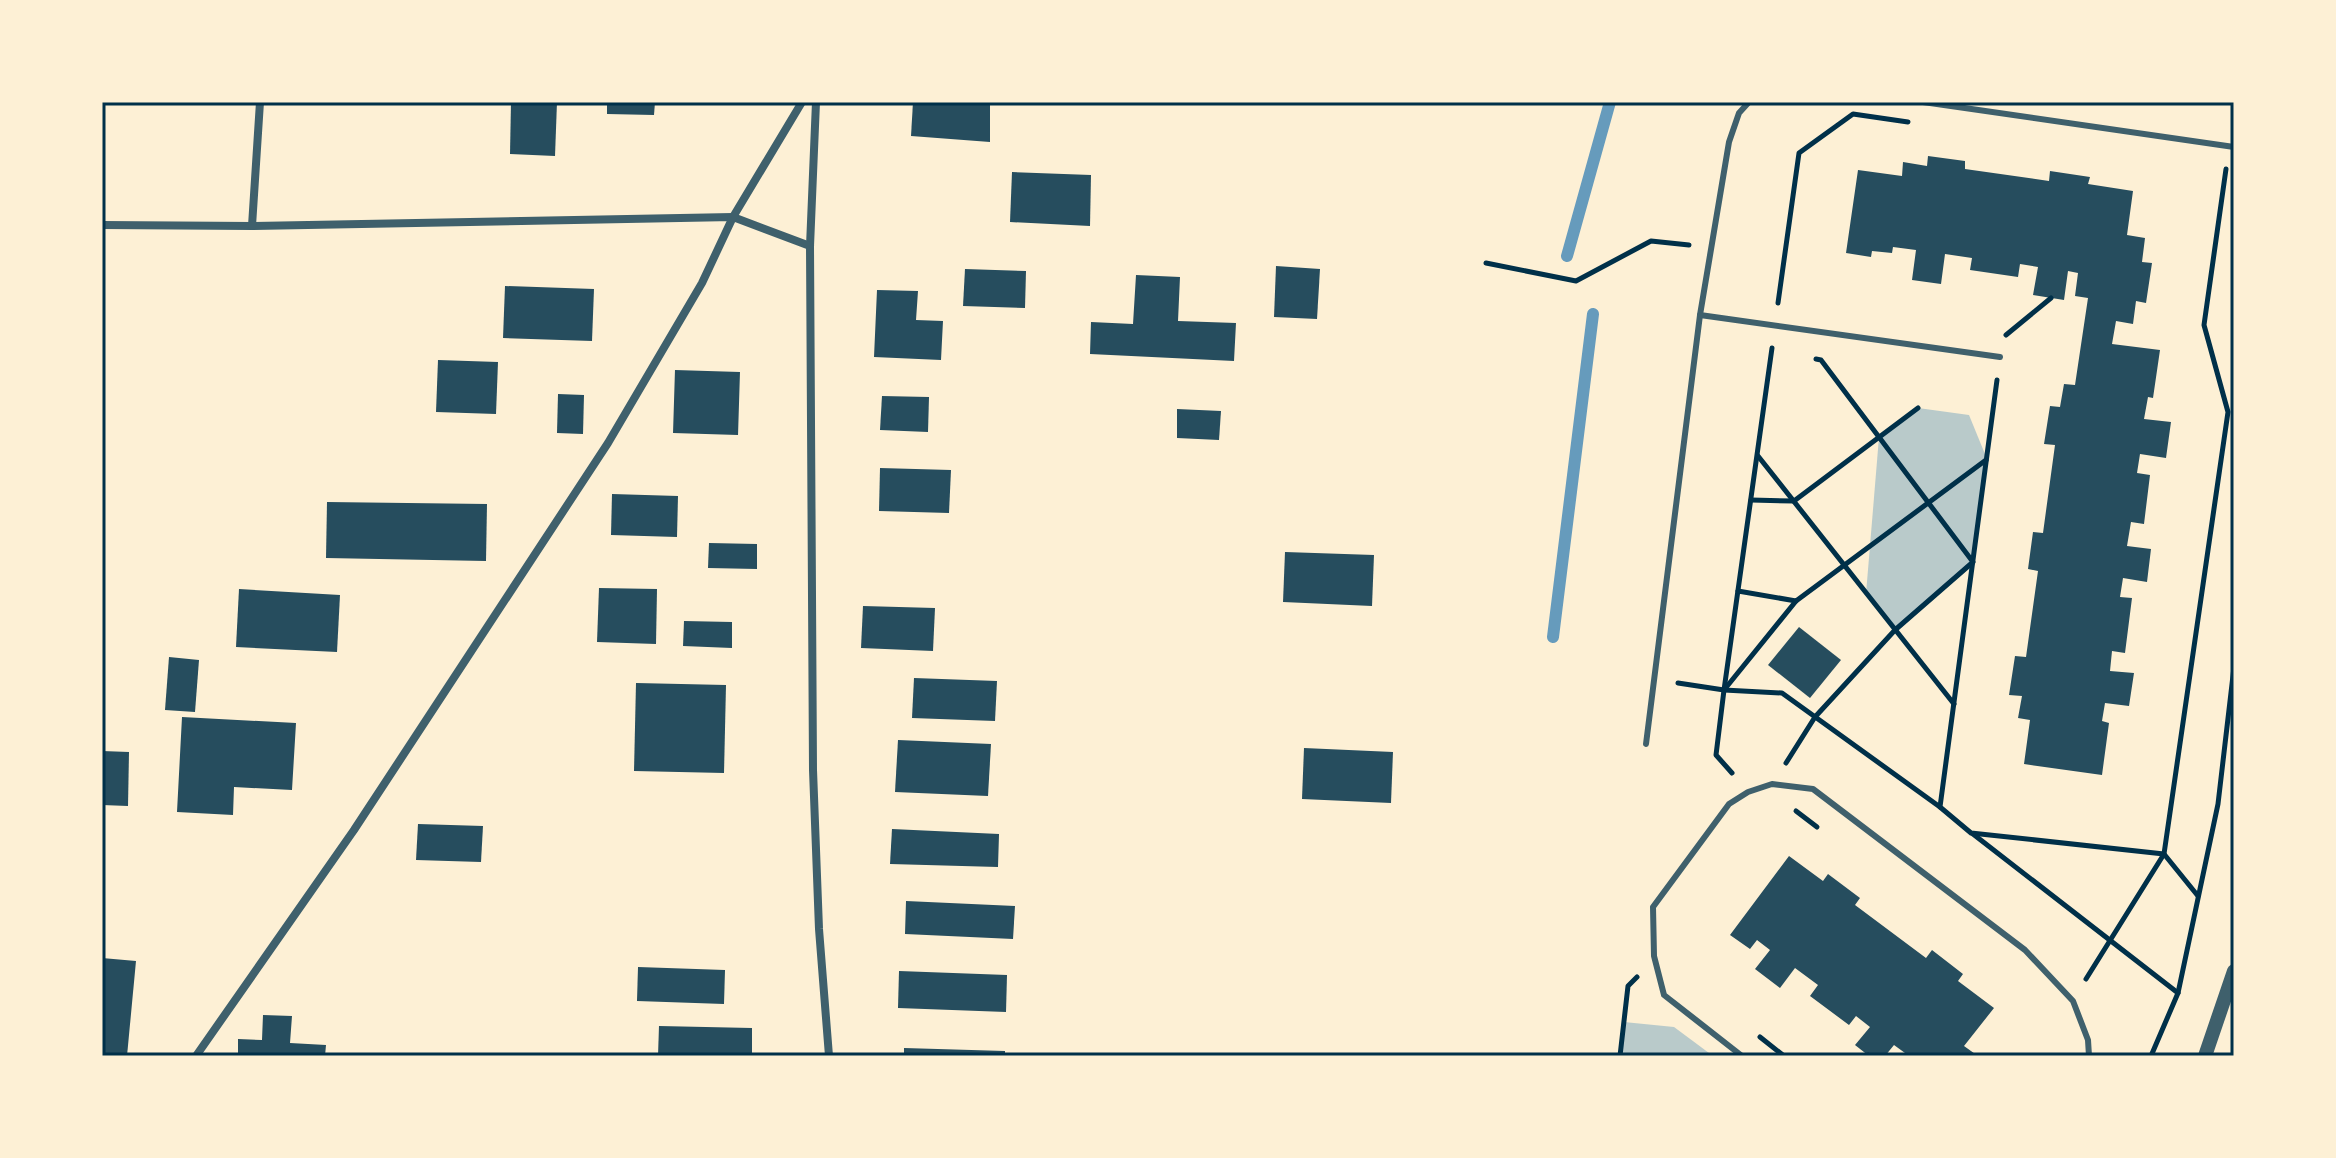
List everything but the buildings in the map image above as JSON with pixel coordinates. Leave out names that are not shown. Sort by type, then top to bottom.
[{"type":"street","points":[[252,226],[260,102]]},
{"type":"street","points":[[196,1056],[354,830],[608,443],[702,283],[733,217],[802,102]]},
{"type":"street","points":[[816,102],[810,246],[813,770],[819,929],[829,1056]]},
{"type":"street","points":[[102,225],[252,226],[733,217],[810,246]]},
{"type":"street","points":[[2205,1056],[2234,971]]},
{"type":"lane","points":[[1646,744],[1700,315],[1729,142],[1739,113],[1749,102]]},
{"type":"lane","points":[[1923,102],[2234,147]]},
{"type":"lane","points":[[1700,315],[2000,357]]},
{"type":"lane","points":[[1742,1056],[1664,995],[1654,956],[1653,907],[1729,804],[1748,792],[1772,784],[1813,789],[2025,950],[2073,1001],[2088,1040],[2089,1056]]},
{"type":"path","points":[[1748,792],[1716,755],[1799,153],[1853,114],[1914,122]]},
{"type":"path","points":[[2212,166],[2234,169]]},
{"type":"path","points":[[2073,1001],[2164,854],[2228,412],[2204,325],[2226,168]]},
{"type":"path","points":[[1486,263],[1576,281],[1651,241],[1712,248]]},
{"type":"path","points":[[2005,336],[2051,298]]},
{"type":"path","points":[[1772,352],[1784,354]]},
{"type":"path","points":[[1940,807],[2000,357]]},
{"type":"path","points":[[1809,358],[1821,360],[1973,562]]},
{"type":"path","points":[[1751,500],[1794,501],[1918,408]]},
{"type":"path","points":[[1757,455],[1954,704]]},
{"type":"path","points":[[1724,690],[1796,601],[1987,459]]},
{"type":"path","points":[[1772,784],[1815,717],[1895,630],[1973,562]]},
{"type":"path","points":[[1738,591],[1796,601]]},
{"type":"path","points":[[2151,1056],[2178,993],[2218,804],[2234,667]]},
{"type":"path","points":[[1655,680],[1724,690],[1782,693],[1940,807],[2178,993]]},
{"type":"path","points":[[1792,808],[1817,827]]},
{"type":"path","points":[[1971,833],[2164,854],[2198,896]]},
{"type":"path","points":[[1620,1056],[1628,986],[1654,956]]},
{"type":"path","points":[[1751,1029],[1784,1056]]},
{"type":"shaded area","points":[[1918,408],[1969,415],[1987,459],[1973,562],[1895,630],[1866,594],[1879,437]]},
{"type":"shaded area","points":[[1624,1022],[1674,1027],[1709,1053],[1708,1056],[1620,1056]]},
{"type":"waterway","points":[[1567,256],[1610,102]]},
{"type":"waterway","points":[[1553,637],[1593,314]]}]
